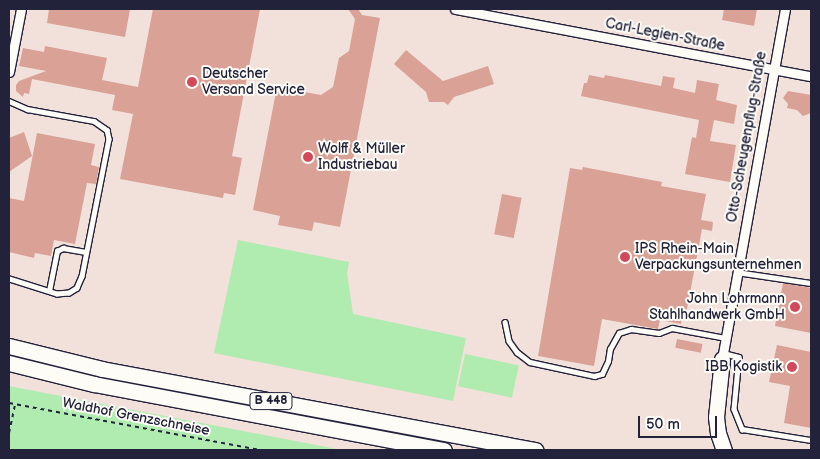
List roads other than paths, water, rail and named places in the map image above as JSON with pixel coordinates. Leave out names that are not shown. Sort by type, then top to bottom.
[{"type":"main road","name":"B 448","points":[[9,346],[102,369],[535,450]]},
{"type":"main road","points":[[722,356],[716,417],[718,433],[724,450]]},
{"type":"main road","name":"B 448","points":[[9,363],[94,384],[444,450]]},
{"type":"street","points":[[9,72],[21,9]]},
{"type":"street","name":"Carl-Legien-Straße","points":[[455,9],[811,76]]},
{"type":"street","name":"Otto-Scheugenpflug-Straße","points":[[722,356],[785,9]]},
{"type":"lane","points":[[9,100],[27,108],[94,121],[107,130],[108,146],[77,288],[63,294],[9,279]]},
{"type":"lane","points":[[49,291],[57,251],[63,248],[86,252]]},
{"type":"lane","points":[[737,272],[811,283]]},
{"type":"lane","points":[[506,322],[509,341],[517,352],[530,362],[594,376],[602,374],[608,361],[610,349],[619,333],[631,330],[659,333],[672,328],[726,338]]},
{"type":"lane","points":[[722,356],[739,357],[734,409],[742,429],[811,440]]},
{"type":"place","name":"Deutscher Versand Service","points":[[192,82]]},
{"type":"place","name":"Wolff & Müller Industriebau","points":[[308,157]]},
{"type":"place","name":"IPS Rhein-Main Verpackungsunternehmen","points":[[625,257]]},
{"type":"place","name":"John Lohrmann Stahlhandwerk GmbH","points":[[795,307]]},
{"type":"place","name":"IBB Kogistik","points":[[792,367]]}]
